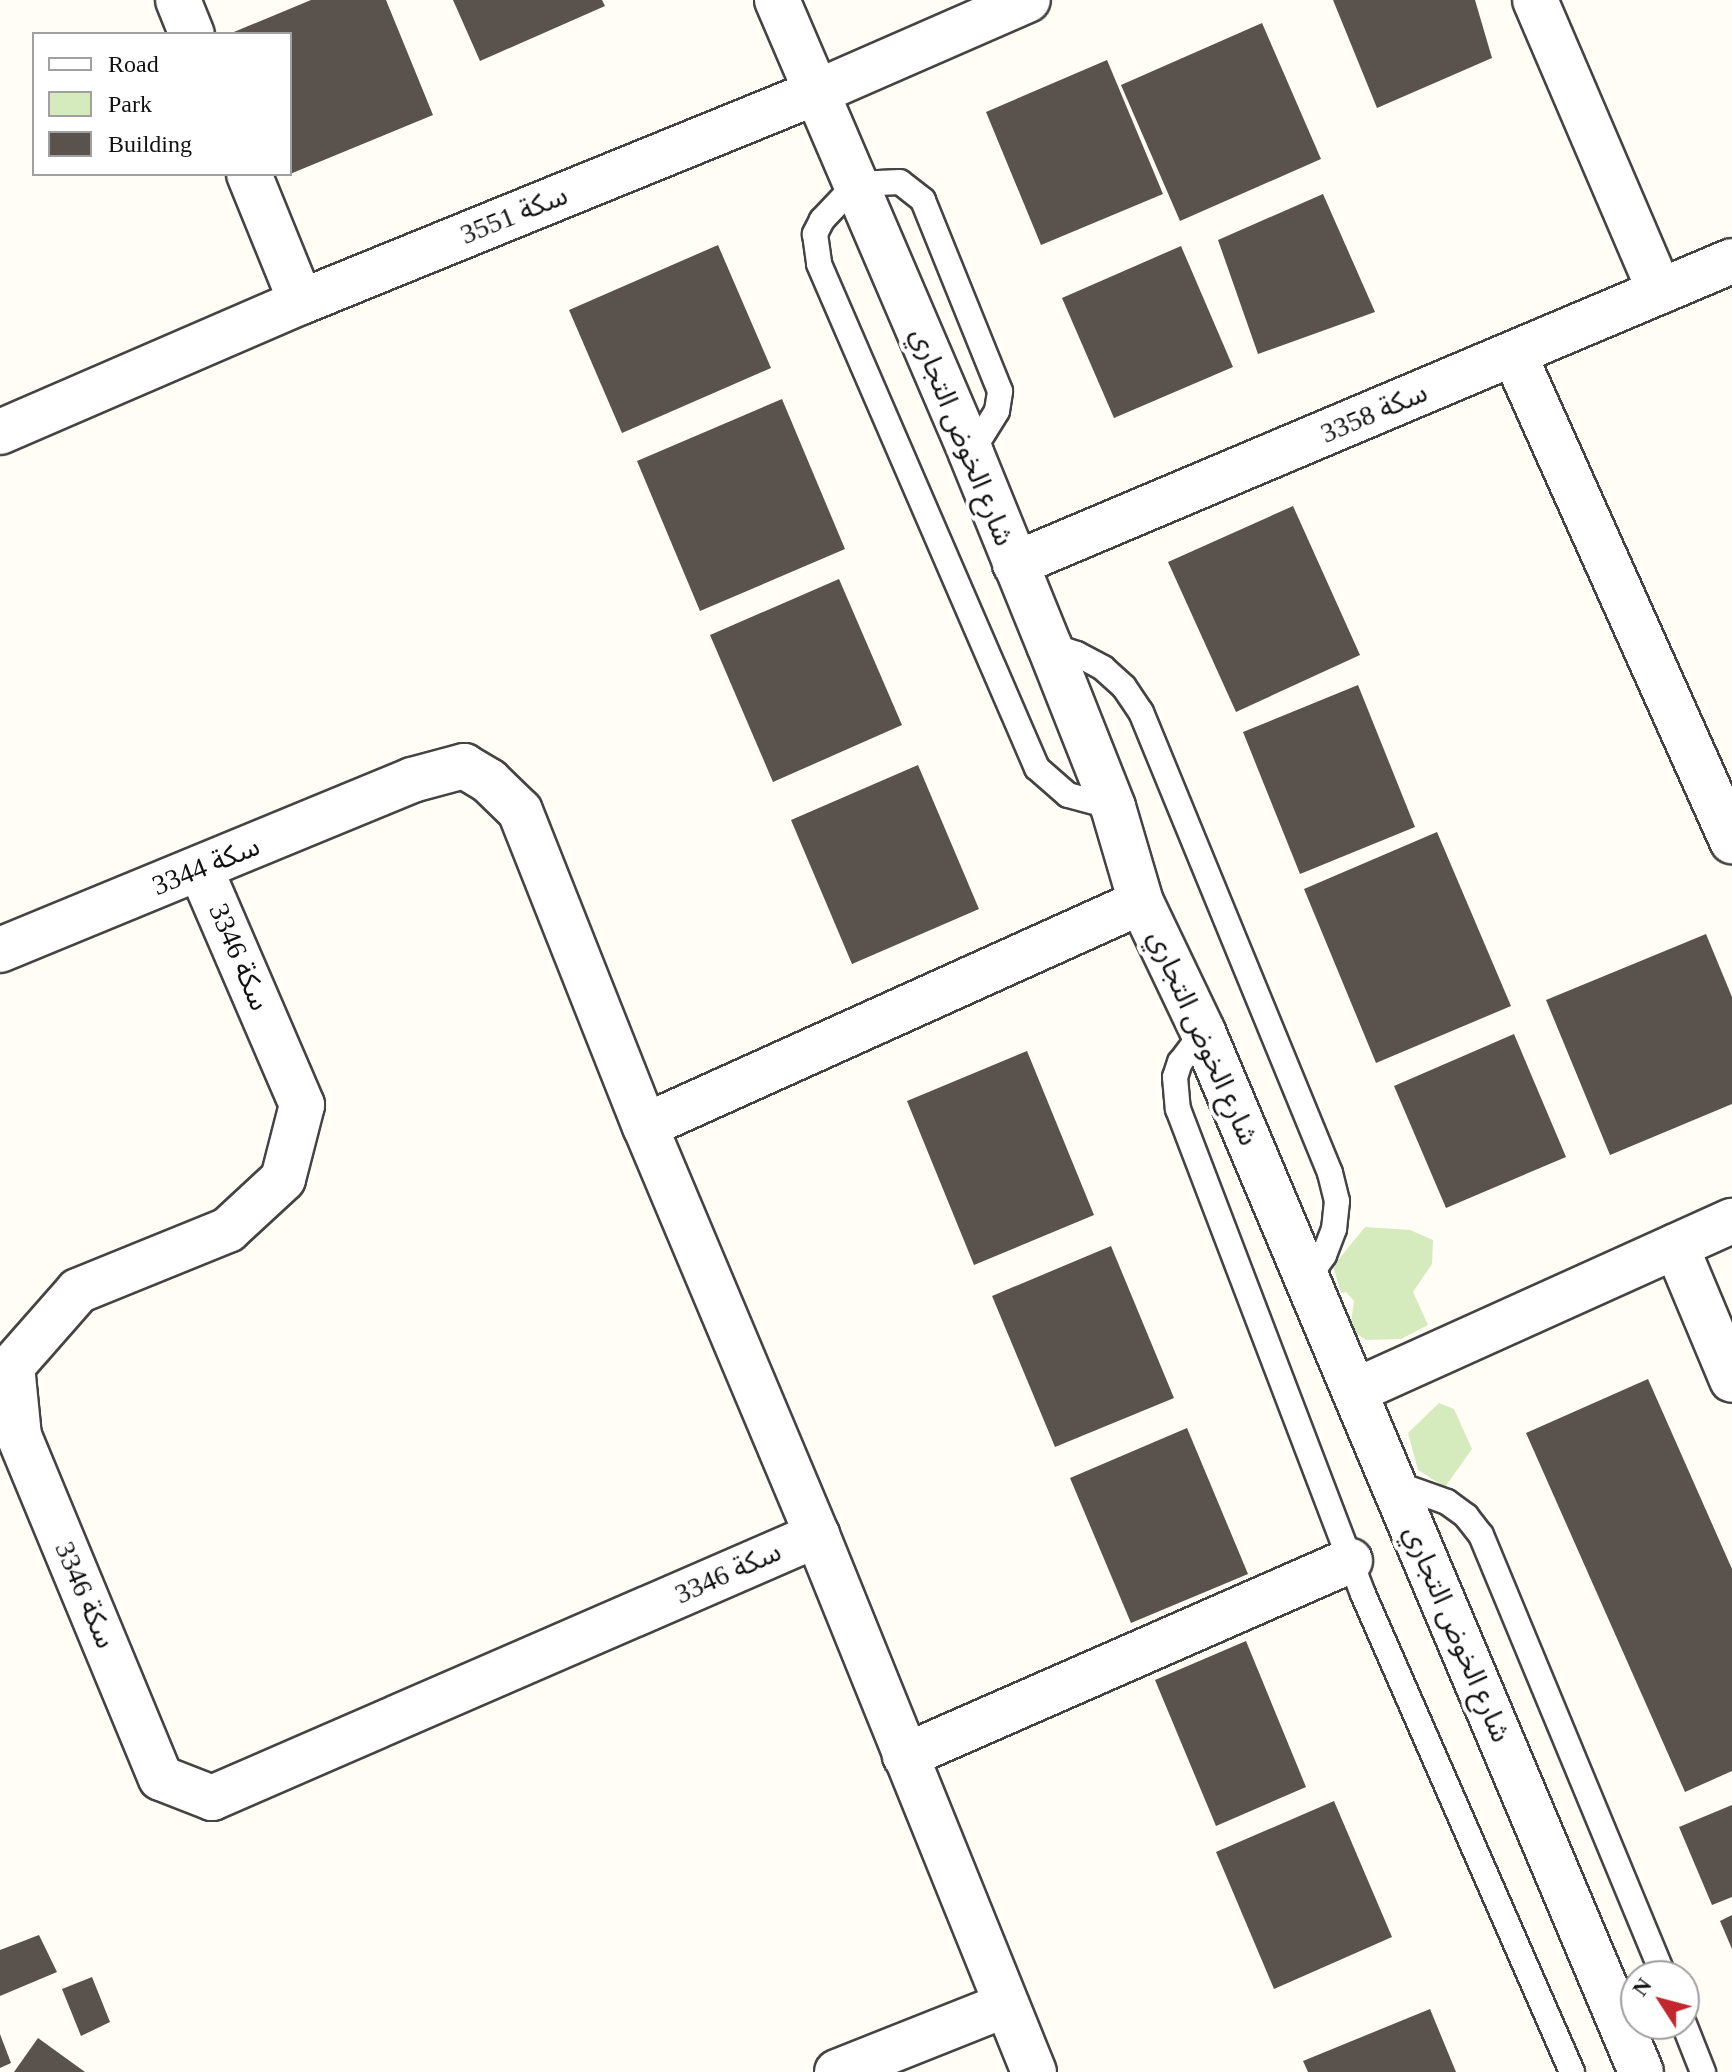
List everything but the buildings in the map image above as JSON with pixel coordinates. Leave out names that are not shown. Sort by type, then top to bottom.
[{"type":"street","points":[[178,0],[191,32]]},
{"type":"street","name":"شارع الخوض التجاري","points":[[777,0],[971,453],[1049,645],[1113,807],[1141,902],[1203,1032],[1641,2072]]},
{"type":"street","name":"سكة 3551","points":[[0,432],[301,302],[817,92],[1028,0]]},
{"type":"street","points":[[1535,0],[1660,291]]},
{"type":"street","points":[[250,176],[301,302]]},
{"type":"street","name":"سكة 3358","points":[[1015,564],[1732,261]]},
{"type":"street","points":[[1514,354],[1732,841]]},
{"type":"street","name":"سكة 3344","points":[[0,950],[412,780],[464,766],[489,781],[520,811],[645,1126]]},
{"type":"street","name":"سكة 3346","points":[[200,868],[302,1105],[283,1179],[228,1230],[78,1291],[12,1366],[19,1436],[161,1778],[212,1798],[817,1535]]},
{"type":"street","points":[[1034,2072],[817,1535],[645,1126],[1141,902]]},
{"type":"street","points":[[1355,1391],[1732,1221]]},
{"type":"street","points":[[1676,1246],[1732,1380]]},
{"type":"street","points":[[905,1756],[1350,1561]]},
{"type":"street","points":[[837,2072],[1005,2005]]},
{"type":"lane","points":[[856,184],[822,220],[815,234],[819,264],[1037,768],[1068,795],[1113,807]]},
{"type":"lane","points":[[1049,645],[1077,654],[1103,668],[1124,687],[1147,726],[1330,1173],[1337,1201],[1334,1229],[1324,1255],[1308,1278]]},
{"type":"lane","points":[[1203,1032],[1180,1062],[1175,1077],[1178,1109],[1350,1561],[1572,2072]]},
{"type":"lane","points":[[1394,1483],[1447,1502],[1466,1516],[1481,1535],[1657,1960]]},
{"type":"lane","points":[[1690,2040],[1703,2072]]},
{"type":"green space","points":[[1365,1227],[1410,1230],[1433,1240],[1432,1264],[1413,1292],[1428,1325],[1401,1339],[1366,1340],[1350,1329],[1354,1301],[1346,1292],[1341,1293],[1333,1266]]},
{"type":"green space","points":[[1439,1403],[1454,1409],[1472,1449],[1445,1487],[1418,1470],[1408,1433]]}]
